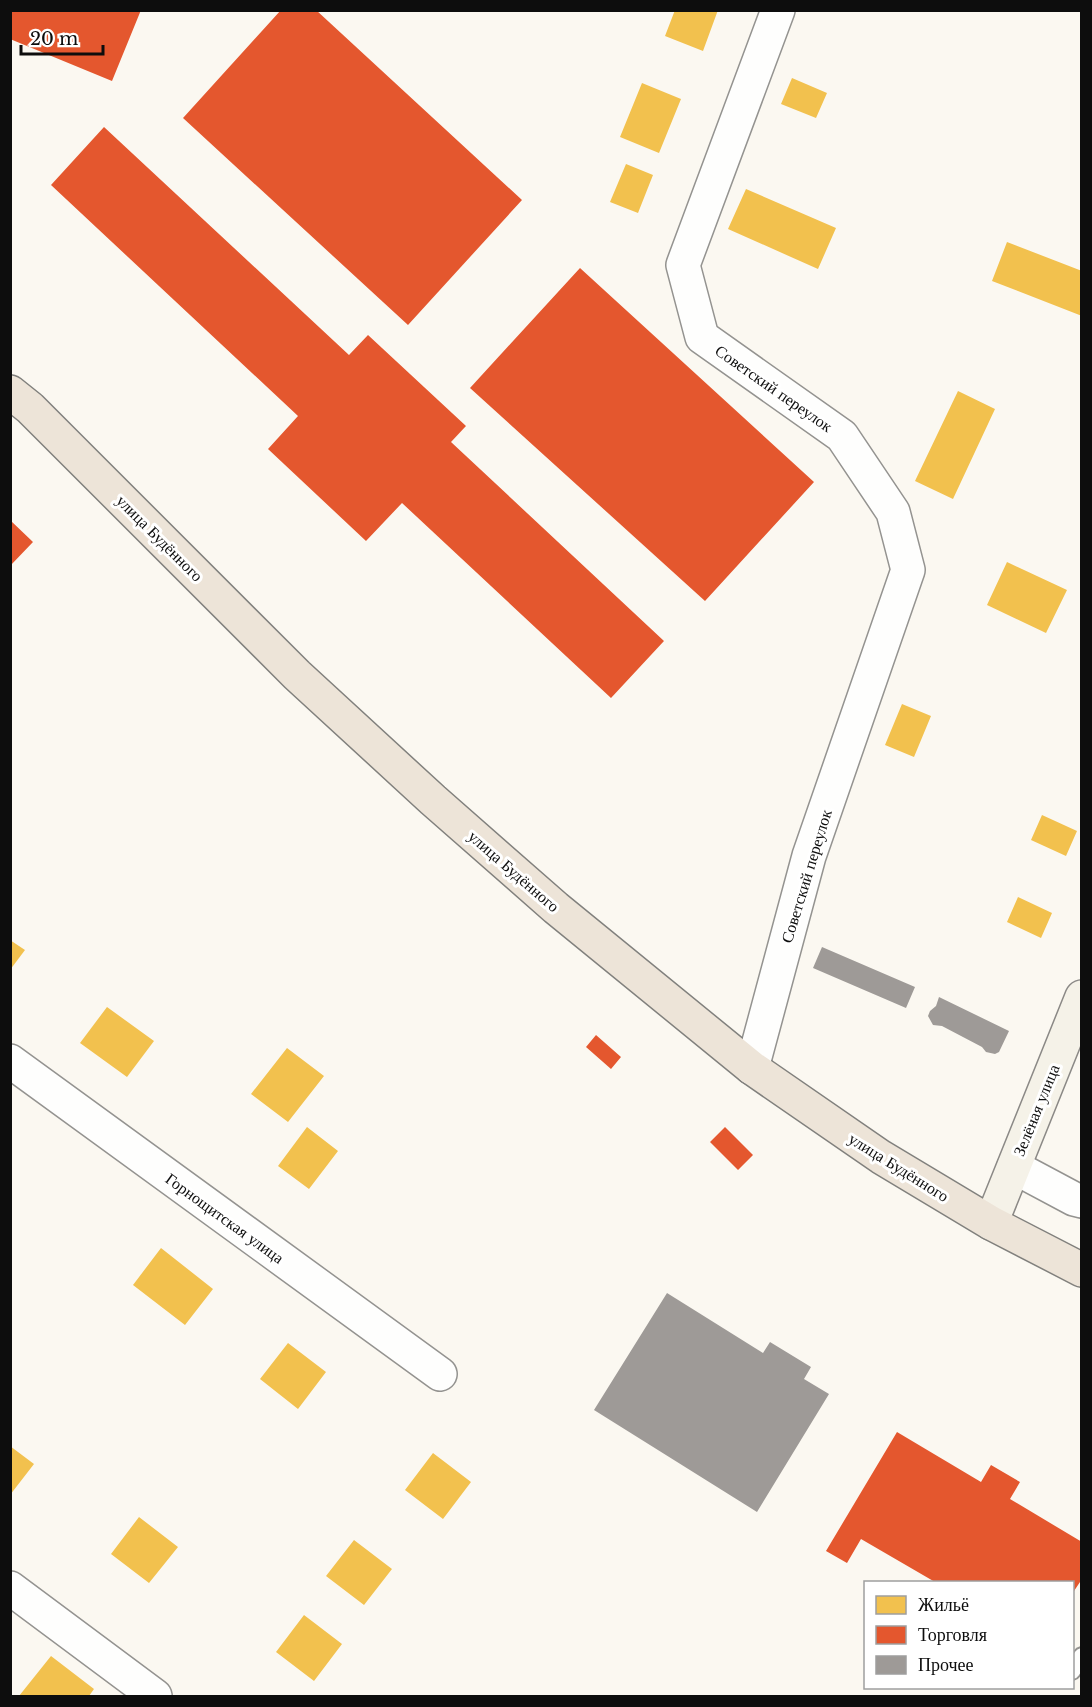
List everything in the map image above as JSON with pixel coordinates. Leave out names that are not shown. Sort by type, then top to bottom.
[{"type":"main road","name":"улица Будённого","points":[[10,392],[30,408],[297,675],[433,800],[556,908],[752,1068],[881,1157],[991,1223],[1082,1270]]},
{"type":"street","name":"Советский переулок","points":[[752,1068],[809,856],[908,570],[892,512],[842,436],[702,337],[683,265],[778,10]]},
{"type":"street","name":"Зелёная улица","points":[[991,1223],[1082,997]]},
{"type":"street","name":"Горнощитская улица","points":[[10,1061],[440,1374]]},
{"type":"street","points":[[1014,1167],[1082,1201]]},
{"type":"street","points":[[10,1588],[156,1696]]},
{"type":"building: Жильё","points":[[675,10],[718,10],[703,51],[665,36]]},
{"type":"building: Жильё","points":[[792,78],[827,93],[816,118],[781,104]]},
{"type":"building: Жильё","points":[[642,83],[681,99],[659,153],[620,137]]},
{"type":"building: Жильё","points":[[626,164],[653,175],[638,213],[610,202]]},
{"type":"building: Жильё","points":[[746,189],[836,228],[818,269],[728,229]]},
{"type":"building: Жильё","points":[[1007,242],[1082,271],[1082,316],[992,281]]},
{"type":"building: Жильё","points":[[958,391],[995,409],[953,499],[915,481]]},
{"type":"building: Жильё","points":[[1007,562],[1067,590],[1046,633],[987,605]]},
{"type":"building: Жильё","points":[[902,704],[931,716],[914,757],[885,745]]},
{"type":"building: Жильё","points":[[1042,815],[1077,831],[1066,856],[1031,840]]},
{"type":"building: Жильё","points":[[1018,897],[1052,913],[1041,938],[1007,922]]},
{"type":"building: Жильё","points":[[10,940],[25,950],[10,970]]},
{"type":"building: Жильё","points":[[107,1007],[154,1041],[127,1077],[80,1043]]},
{"type":"building: Жильё","points":[[287,1048],[324,1076],[288,1122],[251,1094]]},
{"type":"building: Жильё","points":[[307,1127],[338,1151],[309,1189],[278,1166]]},
{"type":"building: Жильё","points":[[161,1248],[213,1289],[185,1325],[133,1285]]},
{"type":"building: Жильё","points":[[288,1343],[326,1372],[298,1409],[260,1379]]},
{"type":"building: Жильё","points":[[10,1446],[34,1464],[10,1495]]},
{"type":"building: Жильё","points":[[433,1453],[471,1482],[443,1519],[405,1490]]},
{"type":"building: Жильё","points":[[139,1517],[178,1547],[149,1583],[111,1554]]},
{"type":"building: Жильё","points":[[354,1540],[392,1569],[364,1605],[326,1576]]},
{"type":"building: Жильё","points":[[304,1615],[342,1644],[314,1681],[276,1652]]},
{"type":"building: Жильё","points":[[51,1656],[94,1689],[89,1696],[19,1696]]},
{"type":"building: Торговля","points":[[10,10],[141,10],[112,81],[10,39]]},
{"type":"building: Торговля","points":[[281,10],[316,10],[522,200],[408,325],[183,118]]},
{"type":"building: Торговля","points":[[104,127],[349,355],[368,335],[466,426],[451,442],[664,641],[611,698],[402,503],[366,541],[268,449],[298,416],[51,185]]},
{"type":"building: Торговля","points":[[580,268],[814,482],[705,601],[470,388]]},
{"type":"building: Торговля","points":[[10,520],[33,542],[10,566]]},
{"type":"building: Торговля","points":[[596,1035],[621,1057],[611,1069],[586,1047]]},
{"type":"building: Торговля","points":[[725,1127],[753,1155],[738,1170],[710,1142]]},
{"type":"building: Торговля","points":[[897,1432],[981,1482],[991,1465],[1020,1482],[1010,1499],[1082,1542],[1082,1579],[1074,1591],[1074,1581],[933,1581],[861,1539],[847,1563],[826,1551]]},
{"type":"building: Прочее","points":[[822,947],[915,987],[906,1008],[813,968]]},
{"type":"building: Прочее","points":[[939,997],[1009,1031],[999,1052],[995,1054],[986,1052],[982,1047],[942,1026],[933,1025],[928,1016],[936,1006]]},
{"type":"building: Прочее","points":[[667,1293],[763,1353],[770,1342],[811,1367],[804,1379],[829,1394],[757,1512],[594,1410]]}]
